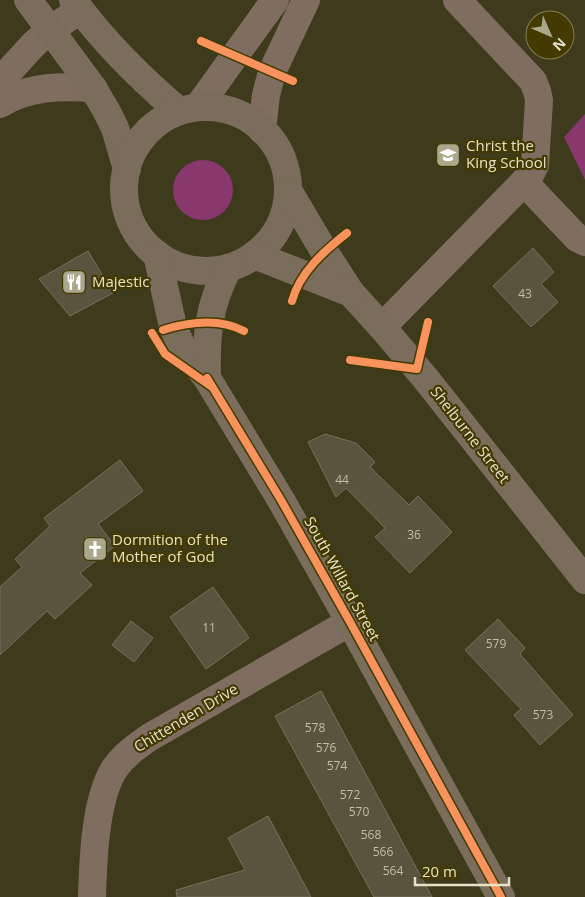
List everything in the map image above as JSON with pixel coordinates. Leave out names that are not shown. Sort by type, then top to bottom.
[{"type":"main road","name":"Shelburne Street","points":[[28,0],[93,88],[115,128],[127,169]]},
{"type":"main road","points":[[76,5],[116,52],[151,88],[188,109]]},
{"type":"main road","name":"Shelburne Street","points":[[289,192],[286,213],[268,243],[254,255],[228,268],[207,271],[187,268],[172,263],[157,254],[144,242],[132,225],[125,206],[124,184],[132,154],[146,134],[162,120],[188,109],[218,108],[233,112],[248,119],[262,130],[278,152],[284,167],[289,192],[324,252],[351,293],[382,327],[585,580]]},
{"type":"main road","name":"South Willard Street","points":[[157,254],[173,327],[182,347],[208,378],[281,500],[500,897]]},
{"type":"main road","name":"Shelburne Street","points":[[254,255],[351,293]]},
{"type":"main road","name":"South Willard Street","points":[[208,378],[206,350],[208,323],[217,290],[228,268]]},
{"type":"street","points":[[188,109],[275,0]]},
{"type":"street","points":[[262,130],[266,95],[272,72],[306,0]]},
{"type":"street","points":[[382,327],[524,182],[530,175],[534,165],[539,100],[533,81],[457,0]]},
{"type":"street","points":[[0,81],[28,50],[76,5]]},
{"type":"street","points":[[0,104],[33,90],[65,86],[93,88]]},
{"type":"street","points":[[524,182],[577,238],[585,242]]},
{"type":"street","name":"Chittenden Drive","points":[[92,897],[100,810],[114,768],[124,757],[150,737],[350,622]]},
{"type":"shaded area","points":[[585,114],[585,180],[564,137]]},
{"type":"shaded area","points":[[203,160],[220,165],[228,173],[233,190],[228,207],[220,215],[203,220],[186,215],[178,207],[173,190],[178,173],[186,165]]},
{"type":"building","points":[[533,248],[554,272],[541,284],[558,302],[531,327],[493,286]]},
{"type":"building","name":"Majestic","points":[[88,251],[113,293],[70,316],[39,279]]},
{"type":"building","points":[[325,434],[356,443],[375,462],[370,467],[409,505],[418,496],[452,532],[410,573],[375,537],[385,528],[346,488],[336,497],[308,442]]},
{"type":"building","name":"Dormition of the Mother of God","points":[[120,460],[143,491],[98,524],[115,546],[80,573],[92,585],[55,619],[47,611],[0,655],[0,587],[22,567],[15,559],[50,526],[44,518]]},
{"type":"building","points":[[213,587],[249,638],[206,669],[170,617]]},
{"type":"building","points":[[498,619],[525,648],[520,654],[573,715],[540,745],[514,715],[521,709],[465,650]]},
{"type":"building","points":[[131,621],[153,638],[134,662],[112,645]]},
{"type":"building","points":[[321,691],[432,897],[374,897],[275,716]]},
{"type":"building","points":[[268,816],[311,897],[177,897],[176,890],[245,870],[228,838]]},
{"type":"cycle path","points":[[201,41],[293,81]]},
{"type":"cycle path","points":[[292,301],[307,271],[330,247],[347,233]]},
{"type":"cycle path","points":[[350,360],[417,369],[428,322]]},
{"type":"cycle path","points":[[163,330],[193,323],[214,323],[224,324],[244,331]]},
{"type":"cycle path","points":[[152,333],[165,354],[212,387]]},
{"type":"cycle path","points":[[207,378],[281,500],[501,897]]},
{"type":"place","name":"Christ the King School","points":[[448,155]]},
{"type":"place","name":"Majestic","points":[[74,282]]},
{"type":"place","name":"Dormition of the Mother of God","points":[[95,549]]}]
